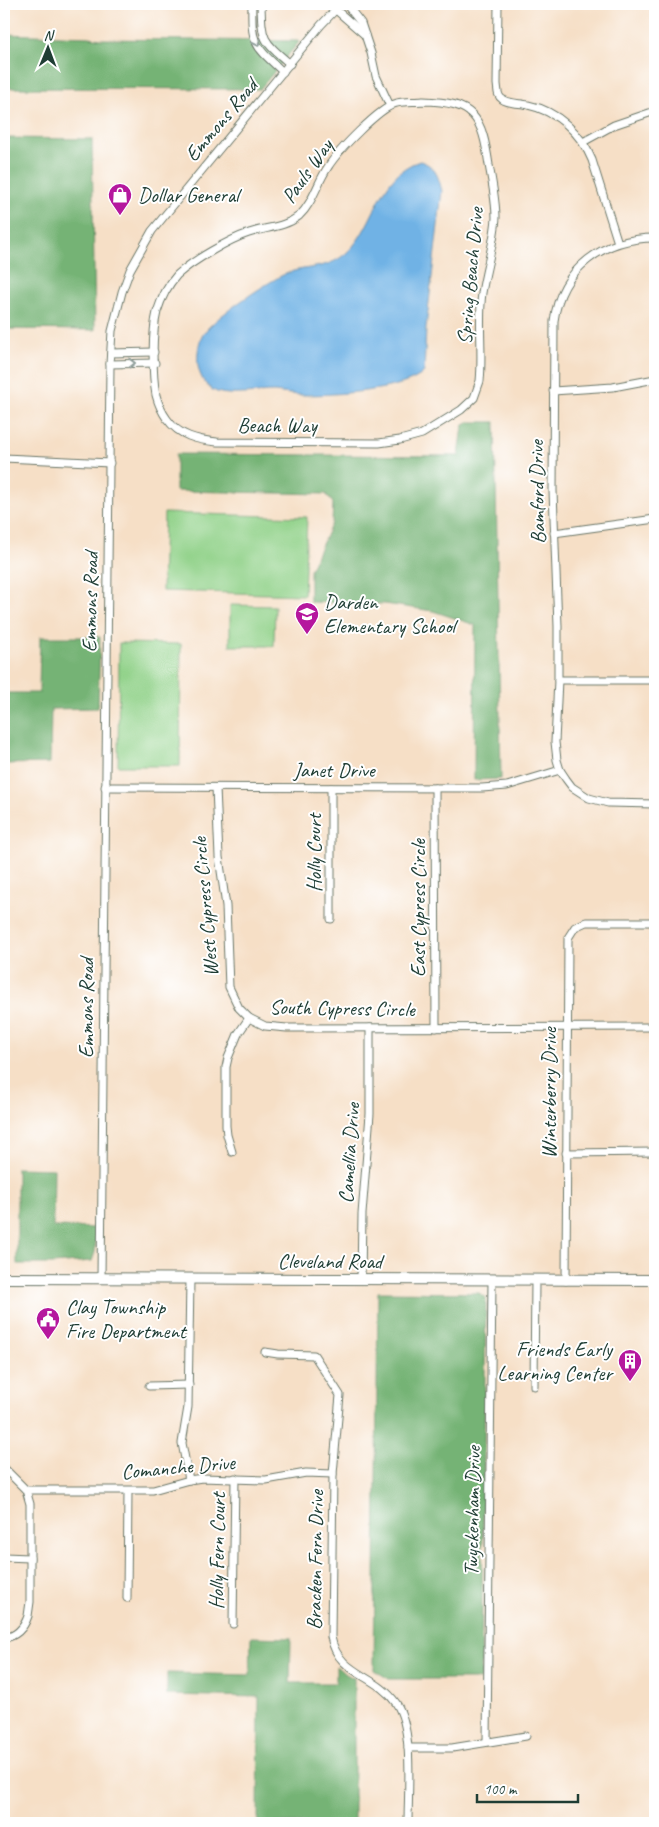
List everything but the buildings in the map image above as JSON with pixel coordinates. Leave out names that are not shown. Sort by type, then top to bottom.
[{"type":"main road","name":"Cleveland Road","points":[[4,1278],[492,1281],[655,1280]]},
{"type":"street","points":[[252,4],[252,27],[256,43],[260,50],[283,72]]},
{"type":"street","points":[[261,4],[265,41],[290,64]]},
{"type":"street","points":[[346,4],[361,23],[374,71],[390,106]]},
{"type":"street","points":[[498,4],[497,84],[500,97],[503,100],[530,105],[550,113],[570,127],[583,142],[592,160],[618,243]]},
{"type":"street","points":[[338,6],[365,36]]},
{"type":"street","name":"Emmons Road","points":[[101,1279],[105,787],[112,331],[130,270],[148,239],[222,144],[338,6]]},
{"type":"street","name":"Spring Beach Drive","points":[[390,106],[401,102],[450,102],[468,111],[479,123],[484,134],[496,214],[482,295],[480,376],[477,390],[471,401],[448,419]]},
{"type":"street","name":"Pauls Way","points":[[154,352],[158,309],[166,291],[178,275],[194,262],[241,236],[276,227],[296,217],[309,204],[324,174],[338,153],[390,106]]},
{"type":"street","points":[[583,142],[614,125],[655,111]]},
{"type":"street","name":"Bamford Drive","points":[[560,770],[556,752],[558,680],[554,533],[554,321],[559,298],[572,275],[580,266],[603,249],[618,243],[641,238],[655,238]]},
{"type":"street","points":[[111,353],[154,352]]},
{"type":"street","name":"Beach Way","points":[[154,352],[156,395],[166,418],[188,437],[205,441],[389,442],[422,434],[448,419]]},
{"type":"street","points":[[110,364],[154,363]]},
{"type":"street","points":[[553,391],[606,388],[655,379]]},
{"type":"street","points":[[4,458],[110,463]]},
{"type":"street","points":[[554,533],[655,519]]},
{"type":"street","points":[[558,680],[655,680]]},
{"type":"street","points":[[560,770],[572,787],[594,800],[608,803],[655,804]]},
{"type":"street","name":"Janet Drive","points":[[105,787],[482,788],[507,786],[560,770]]},
{"type":"street","name":"West Cypress Circle","points":[[216,788],[218,850],[228,927],[228,977],[231,994],[249,1018]]},
{"type":"street","name":"Holly Court","points":[[331,788],[331,919]]},
{"type":"street","name":"East Cypress Circle","points":[[435,788],[436,1028]]},
{"type":"street","name":"Winterberry Drive","points":[[566,1281],[568,938],[574,927],[579,924],[593,922],[655,922]]},
{"type":"street","points":[[232,1152],[226,1126],[226,1067],[232,1046],[249,1018]]},
{"type":"street","name":"South Cypress Circle","points":[[249,1018],[266,1026],[280,1028],[655,1027]]},
{"type":"street","name":"Camellia Drive","points":[[361,1280],[362,1214],[370,1114],[370,1028]]},
{"type":"street","points":[[566,1153],[655,1152]]},
{"type":"street","points":[[189,1480],[182,1443],[188,1414],[190,1280]]},
{"type":"street","name":"Twyckenham Drive","points":[[488,1741],[492,1281]]},
{"type":"street","points":[[534,1386],[535,1281]]},
{"type":"street","name":"Bracken Fern Drive","points":[[265,1352],[314,1355],[340,1395],[333,1474],[330,1630],[332,1643],[334,1650],[344,1663],[381,1686],[397,1704],[405,1720],[408,1748],[408,1823]]},
{"type":"street","points":[[149,1386],[189,1386]]},
{"type":"street","points":[[4,1468],[26,1490],[31,1512],[29,1611],[26,1622],[18,1633],[4,1638]]},
{"type":"street","name":"Comanche Drive","points":[[26,1490],[154,1490],[189,1480],[235,1478],[266,1480],[306,1472],[333,1474]]},
{"type":"street","name":"Holly Fern Court","points":[[233,1624],[235,1478]]},
{"type":"street","points":[[127,1598],[128,1491]]},
{"type":"street","points":[[4,1558],[30,1558]]},
{"type":"street","points":[[408,1748],[452,1748],[526,1736]]},
{"type":"green space","points":[[4,34],[100,39],[300,41],[260,89],[4,88]]},
{"type":"green space","points":[[4,138],[92,139],[95,330],[4,329]]},
{"type":"green space","points":[[469,422],[495,422],[501,779],[474,780],[475,625],[433,611],[385,604],[310,602],[310,570],[332,523],[333,503],[326,494],[176,491],[176,454],[459,456],[463,426]]},
{"type":"green space","points":[[164,513],[307,517],[304,595],[162,591]]},
{"type":"green space","points":[[230,605],[275,606],[274,646],[230,646]]},
{"type":"green space","points":[[40,637],[100,637],[98,708],[51,709],[50,763],[4,764],[4,693],[39,693]]},
{"type":"green space","points":[[119,643],[181,644],[180,766],[118,766]]},
{"type":"green space","points":[[17,1168],[54,1169],[53,1227],[96,1228],[95,1252],[92,1261],[17,1264]]},
{"type":"green space","points":[[378,1292],[479,1293],[486,1298],[481,1679],[389,1679],[374,1670]]},
{"type":"green space","points":[[251,1637],[291,1638],[290,1683],[336,1683],[336,1666],[345,1674],[354,1678],[354,1823],[258,1823],[259,1697],[167,1695],[167,1673],[250,1675]]},
{"type":"water","points":[[420,161],[433,169],[438,176],[442,191],[426,328],[424,372],[402,384],[386,388],[332,394],[300,395],[274,392],[230,394],[217,392],[210,388],[204,382],[198,366],[200,340],[209,327],[244,299],[282,275],[322,266],[340,258],[361,235],[384,191],[394,178],[405,168]]},
{"type":"place","name":"Dollar General","points":[[120,216]]},
{"type":"place","name":"Darden Elementary School","points":[[307,635]]},
{"type":"place","name":"Clay Township Fire Department","points":[[48,1340]]},
{"type":"place","name":"Friends Early Learning Center","points":[[630,1382]]}]
